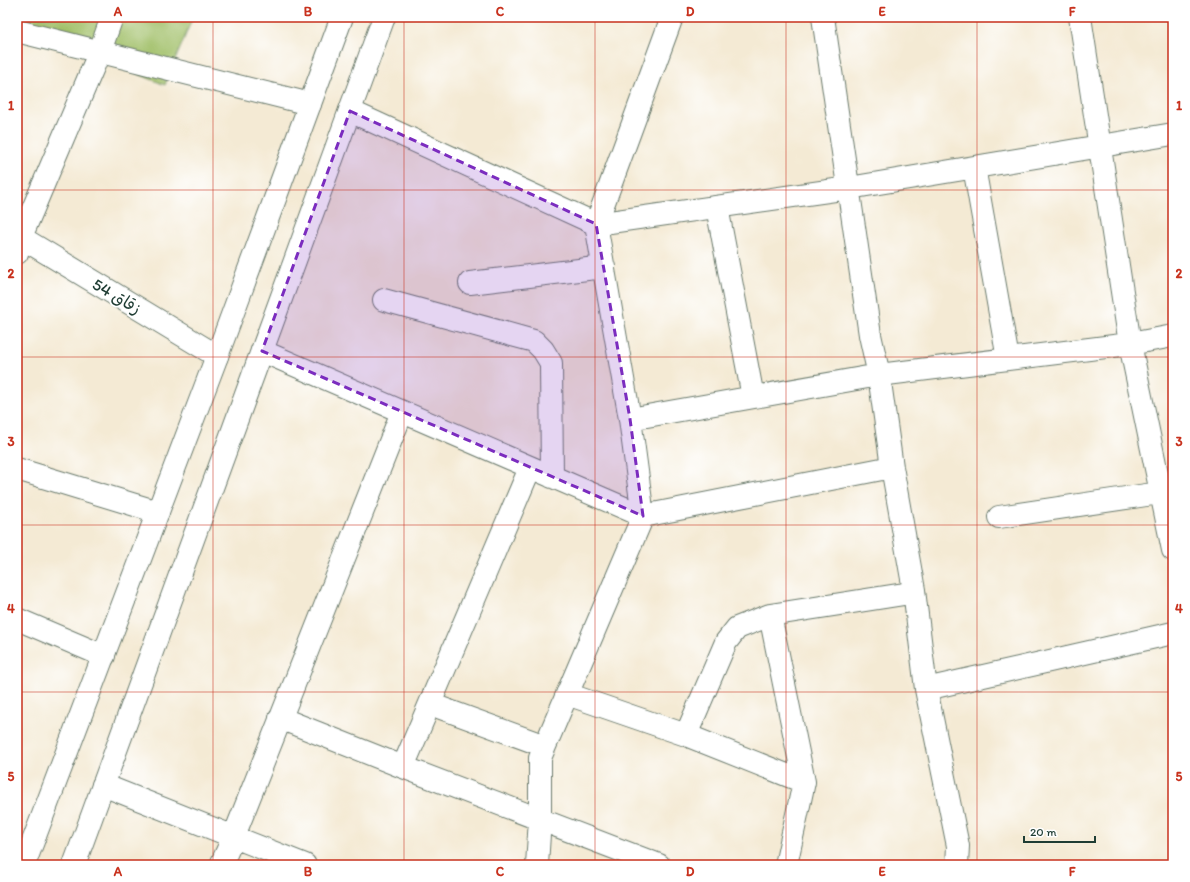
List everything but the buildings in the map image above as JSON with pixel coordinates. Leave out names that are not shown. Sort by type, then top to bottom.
[{"type":"street","points":[[18,242],[100,52],[112,17]]},
{"type":"street","points":[[24,865],[217,356],[342,17]]},
{"type":"street","points":[[74,865],[384,17]]},
{"type":"street","points":[[537,865],[540,819],[540,758],[642,516],[630,419],[596,224],[672,17]]},
{"type":"street","points":[[822,17],[870,335],[879,375],[892,467],[914,590],[926,689],[958,846],[957,865]]},
{"type":"street","points":[[1080,17],[1130,344],[1167,492],[1173,550]]},
{"type":"street","points":[[17,31],[310,104]]},
{"type":"street","points":[[350,111],[596,224],[849,188],[1173,134]]},
{"type":"street","points":[[974,167],[1008,359]]},
{"type":"street","points":[[717,207],[753,397]]},
{"type":"street","name":"زقاق 54","points":[[18,242],[217,356]]},
{"type":"street","points":[[470,283],[604,267]]},
{"type":"street","points":[[384,300],[534,341],[543,350],[551,363],[552,477]]},
{"type":"street","points":[[630,419],[879,375],[1130,344],[1173,336]]},
{"type":"street","points":[[262,351],[642,516],[892,467]]},
{"type":"street","points":[[221,865],[234,836],[402,412]]},
{"type":"street","points":[[403,767],[530,468]]},
{"type":"street","points":[[17,469],[158,512]]},
{"type":"street","points":[[999,517],[1167,492]]},
{"type":"street","points":[[686,735],[726,642],[737,628],[770,615],[904,594],[914,590]]},
{"type":"street","points":[[770,615],[804,782],[786,865]]},
{"type":"street","points":[[17,619],[104,656]]},
{"type":"street","points":[[926,689],[1173,633]]},
{"type":"street","points":[[567,694],[686,735],[804,782]]},
{"type":"street","points":[[430,704],[545,746]]},
{"type":"street","points":[[280,718],[403,767],[659,865]]},
{"type":"street","points":[[103,785],[305,865]]},
{"type":"highlighted area","points":[[350,111],[596,224],[630,419],[643,516],[262,351]]},
{"type":"green space","points":[[17,17],[193,17],[165,85],[17,24]]}]
